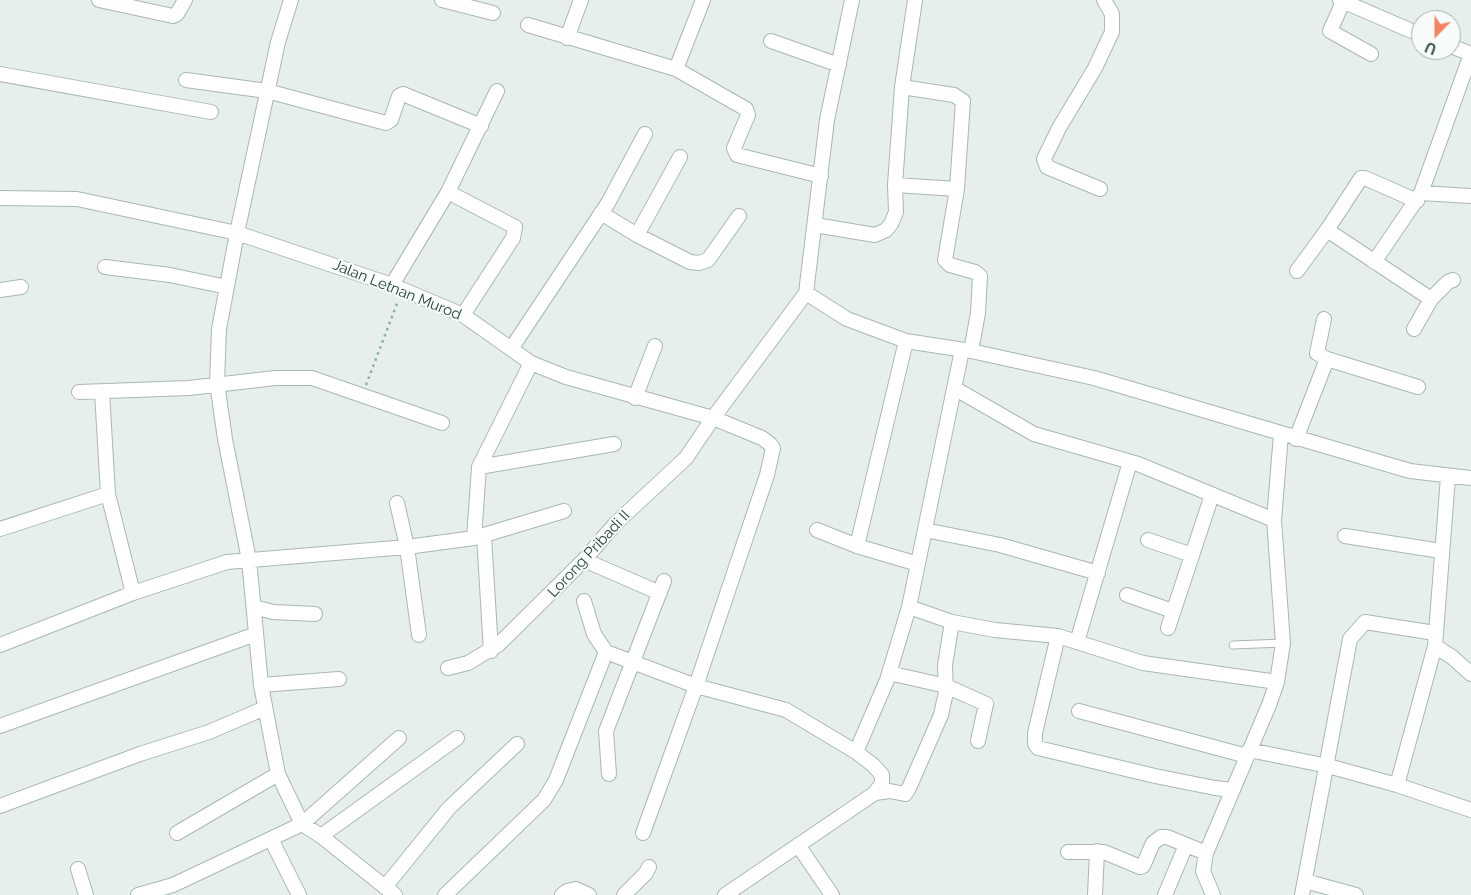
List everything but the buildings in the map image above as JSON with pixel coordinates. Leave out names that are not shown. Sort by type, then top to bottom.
[{"type":"street","points":[[99,0],[173,16],[177,14],[185,0]]},
{"type":"street","points":[[291,0],[278,42],[237,233],[219,329],[217,383],[225,438],[249,560],[261,685],[278,774],[302,824],[321,836],[390,891],[449,808],[517,744]]},
{"type":"street","points":[[442,0],[493,13]]},
{"type":"street","points":[[567,38],[581,0]]},
{"type":"street","points":[[676,69],[703,0]]},
{"type":"street","points":[[713,418],[806,293],[827,120],[852,0]]},
{"type":"street","points":[[815,225],[875,235],[886,230],[896,212],[895,185],[902,87],[915,0]]},
{"type":"street","points":[[1100,189],[1047,168],[1044,159],[1059,128],[1095,68],[1112,32],[1112,14],[1104,0]]},
{"type":"street","points":[[1371,54],[1330,32],[1342,1],[1411,31]]},
{"type":"street","points":[[528,25],[676,69],[746,109],[748,115],[734,148],[737,155],[821,176]]},
{"type":"street","points":[[771,42],[839,65]]},
{"type":"street","points":[[1374,262],[1419,197],[1471,54],[1461,50]]},
{"type":"street","points":[[0,74],[211,112]]},
{"type":"street","points":[[186,80],[267,91],[386,123],[391,120],[399,96],[403,94],[481,126]]},
{"type":"street","points":[[856,752],[889,673],[909,607],[954,388],[978,313],[980,276],[976,272],[946,262],[957,189],[963,101],[954,95],[902,87]]},
{"type":"street","points":[[397,288],[448,192],[497,91]]},
{"type":"street","points":[[511,348],[601,213],[645,134]]},
{"type":"street","points":[[637,235],[680,157]]},
{"type":"street","points":[[1297,271],[1361,178],[1369,179],[1419,197],[1471,196]]},
{"type":"street","points":[[895,185],[957,189]]},
{"type":"street","points":[[448,192],[515,227],[513,238],[463,316]]},
{"type":"street","name":"Jalan Letnan Murod","points":[[0,198],[78,199],[237,233],[397,288],[463,316],[531,362],[566,377],[713,418],[762,438],[773,448],[768,475],[696,686]]},
{"type":"street","points":[[601,213],[637,235],[690,262],[704,263],[739,216]]},
{"type":"street","points":[[1327,230],[1431,299]]},
{"type":"street","points":[[105,267],[170,276],[227,287]]},
{"type":"street","points":[[1414,329],[1431,299],[1448,282],[1453,280]]},
{"type":"street","points":[[0,290],[21,287]]},
{"type":"street","points":[[806,293],[847,319],[906,341],[966,350],[1094,378],[1410,471],[1448,477],[1471,478]]},
{"type":"street","points":[[1324,320],[1316,351],[1327,359],[1418,387]]},
{"type":"street","points":[[857,546],[906,341]]},
{"type":"street","points":[[636,398],[655,346]]},
{"type":"street","points":[[1296,439],[1327,359]]},
{"type":"street","points":[[491,651],[479,537],[479,467],[531,362]]},
{"type":"street","points":[[78,392],[189,388],[217,383],[295,377],[312,378],[442,423]]},
{"type":"street","points":[[954,388],[1034,434],[1130,462],[1274,520]]},
{"type":"street","points":[[102,392],[108,494],[133,593]]},
{"type":"street","name":"Lorong Pribadi II","points":[[448,668],[468,663],[491,651],[540,606],[616,523],[686,458],[713,418]]},
{"type":"street","points":[[1213,895],[1203,871],[1206,853],[1277,682],[1284,644],[1274,520],[1281,434]]},
{"type":"street","points":[[479,467],[614,444]]},
{"type":"street","points":[[1077,642],[1130,462]]},
{"type":"street","points":[[1397,785],[1435,640],[1448,477]]},
{"type":"street","points":[[0,529],[108,494]]},
{"type":"street","points":[[1168,628],[1212,494]]},
{"type":"street","points":[[397,503],[407,546],[419,636]]},
{"type":"street","points":[[0,644],[133,593],[227,562],[407,546],[479,537],[564,512]]},
{"type":"street","points":[[817,530],[857,546],[918,564]]},
{"type":"street","points":[[925,530],[1000,545],[1098,573]]},
{"type":"street","points":[[1345,536],[1441,551]]},
{"type":"street","points":[[1148,540],[1192,556]]},
{"type":"street","points":[[584,560],[662,587],[606,732],[609,774]]},
{"type":"street","points":[[1127,595],[1173,611]]},
{"type":"street","points":[[584,601],[594,634],[606,652],[696,686],[786,710],[856,752],[873,765],[882,775],[882,783],[875,793],[725,895]]},
{"type":"street","points":[[254,607],[281,612],[315,614]]},
{"type":"street","points":[[909,607],[952,622],[995,630],[1058,636],[1142,663],[1277,682]]},
{"type":"street","points":[[875,793],[890,791],[905,794],[941,715],[946,686],[945,665],[952,622]]},
{"type":"street","points":[[1356,895],[1304,888],[1350,639],[1365,622],[1435,640],[1471,674]]},
{"type":"street","points":[[0,726],[256,634]]},
{"type":"street","points":[[1058,636],[1035,733],[1035,744],[1038,748],[1155,776],[1233,790]]},
{"type":"street","points":[[445,895],[544,800],[556,780],[606,652]]},
{"type":"street","points":[[889,673],[946,686],[986,704],[978,741]]},
{"type":"street","points":[[261,685],[339,679]]},
{"type":"street","points":[[643,833],[696,686]]},
{"type":"street","points":[[0,806],[140,754],[209,732],[265,708]]},
{"type":"street","points":[[1079,711],[1248,753],[1328,766],[1397,785],[1471,810]]},
{"type":"street","points":[[138,895],[174,890],[302,824],[399,738]]},
{"type":"street","points":[[321,836],[457,738]]},
{"type":"street","points":[[177,833],[278,774]]},
{"type":"street","points":[[1068,852],[1104,852],[1140,867],[1143,866],[1153,843],[1161,837],[1167,837],[1206,853]]},
{"type":"street","points":[[271,839],[299,895]]},
{"type":"street","points":[[798,845],[832,895]]},
{"type":"street","points":[[1165,895],[1186,845]]},
{"type":"street","points":[[1095,895],[1097,851]]},
{"type":"street","points":[[624,895],[646,873],[649,867]]},
{"type":"street","points":[[78,869],[86,895]]},
{"type":"street","points":[[562,895],[567,891],[576,889],[589,895]]},
{"type":"lane","points":[[1233,646],[1284,644]]},
{"type":"path","points":[[362,396],[397,288]]}]
